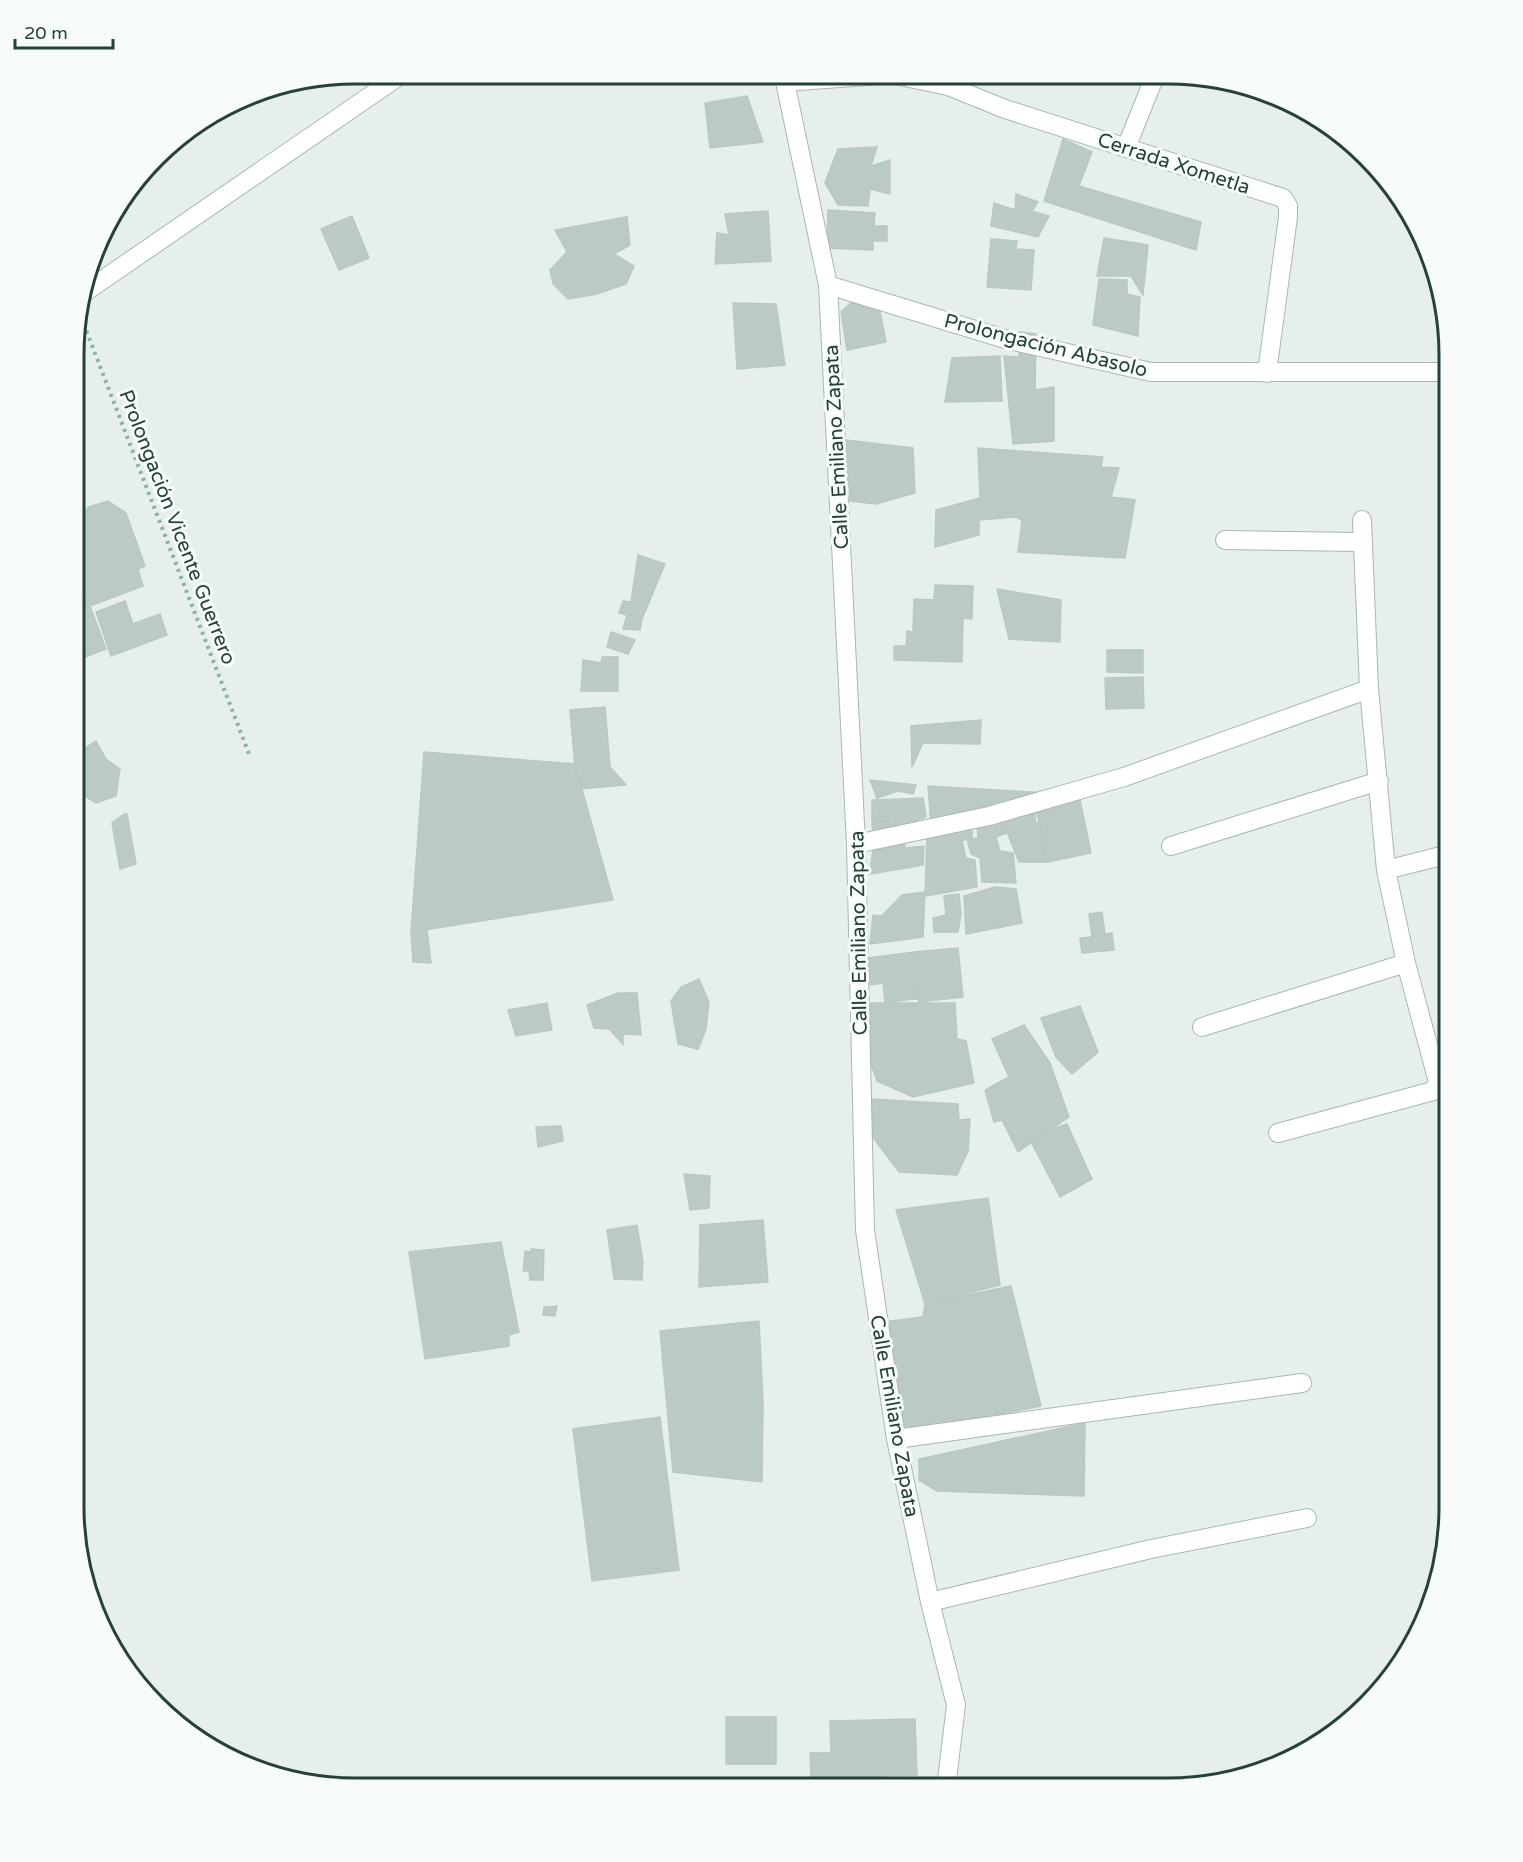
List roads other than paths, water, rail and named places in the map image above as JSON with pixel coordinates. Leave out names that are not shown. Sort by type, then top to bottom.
[{"type":"street","points":[[93,287],[387,84]]},
{"type":"street","name":"Calle Emiliano Zapata","points":[[784,84],[828,285],[856,844],[865,1230],[896,1439],[930,1602],[956,1705],[947,1778]]},
{"type":"street","name":"Cerrada Xometla","points":[[939,84],[1005,109],[1283,198],[1288,206],[1288,217],[1267,373]]},
{"type":"street","points":[[1126,148],[1152,84]]},
{"type":"street","name":"Prolongación Abasolo","points":[[828,285],[1005,339],[1151,372],[1439,372]]},
{"type":"street","points":[[1278,1133],[1433,1091],[1438,1082],[1406,963],[1386,870],[1369,689],[1362,520]]},
{"type":"street","points":[[1225,540],[1362,542]]},
{"type":"street","points":[[856,844],[989,816],[1124,777],[1369,689]]},
{"type":"street","points":[[1171,846],[1379,781]]},
{"type":"street","points":[[1386,870],[1439,857]]},
{"type":"street","points":[[1202,1028],[1406,963]]},
{"type":"street","points":[[896,1439],[1302,1383]]},
{"type":"street","points":[[930,1602],[1151,1549],[1307,1518]]}]
